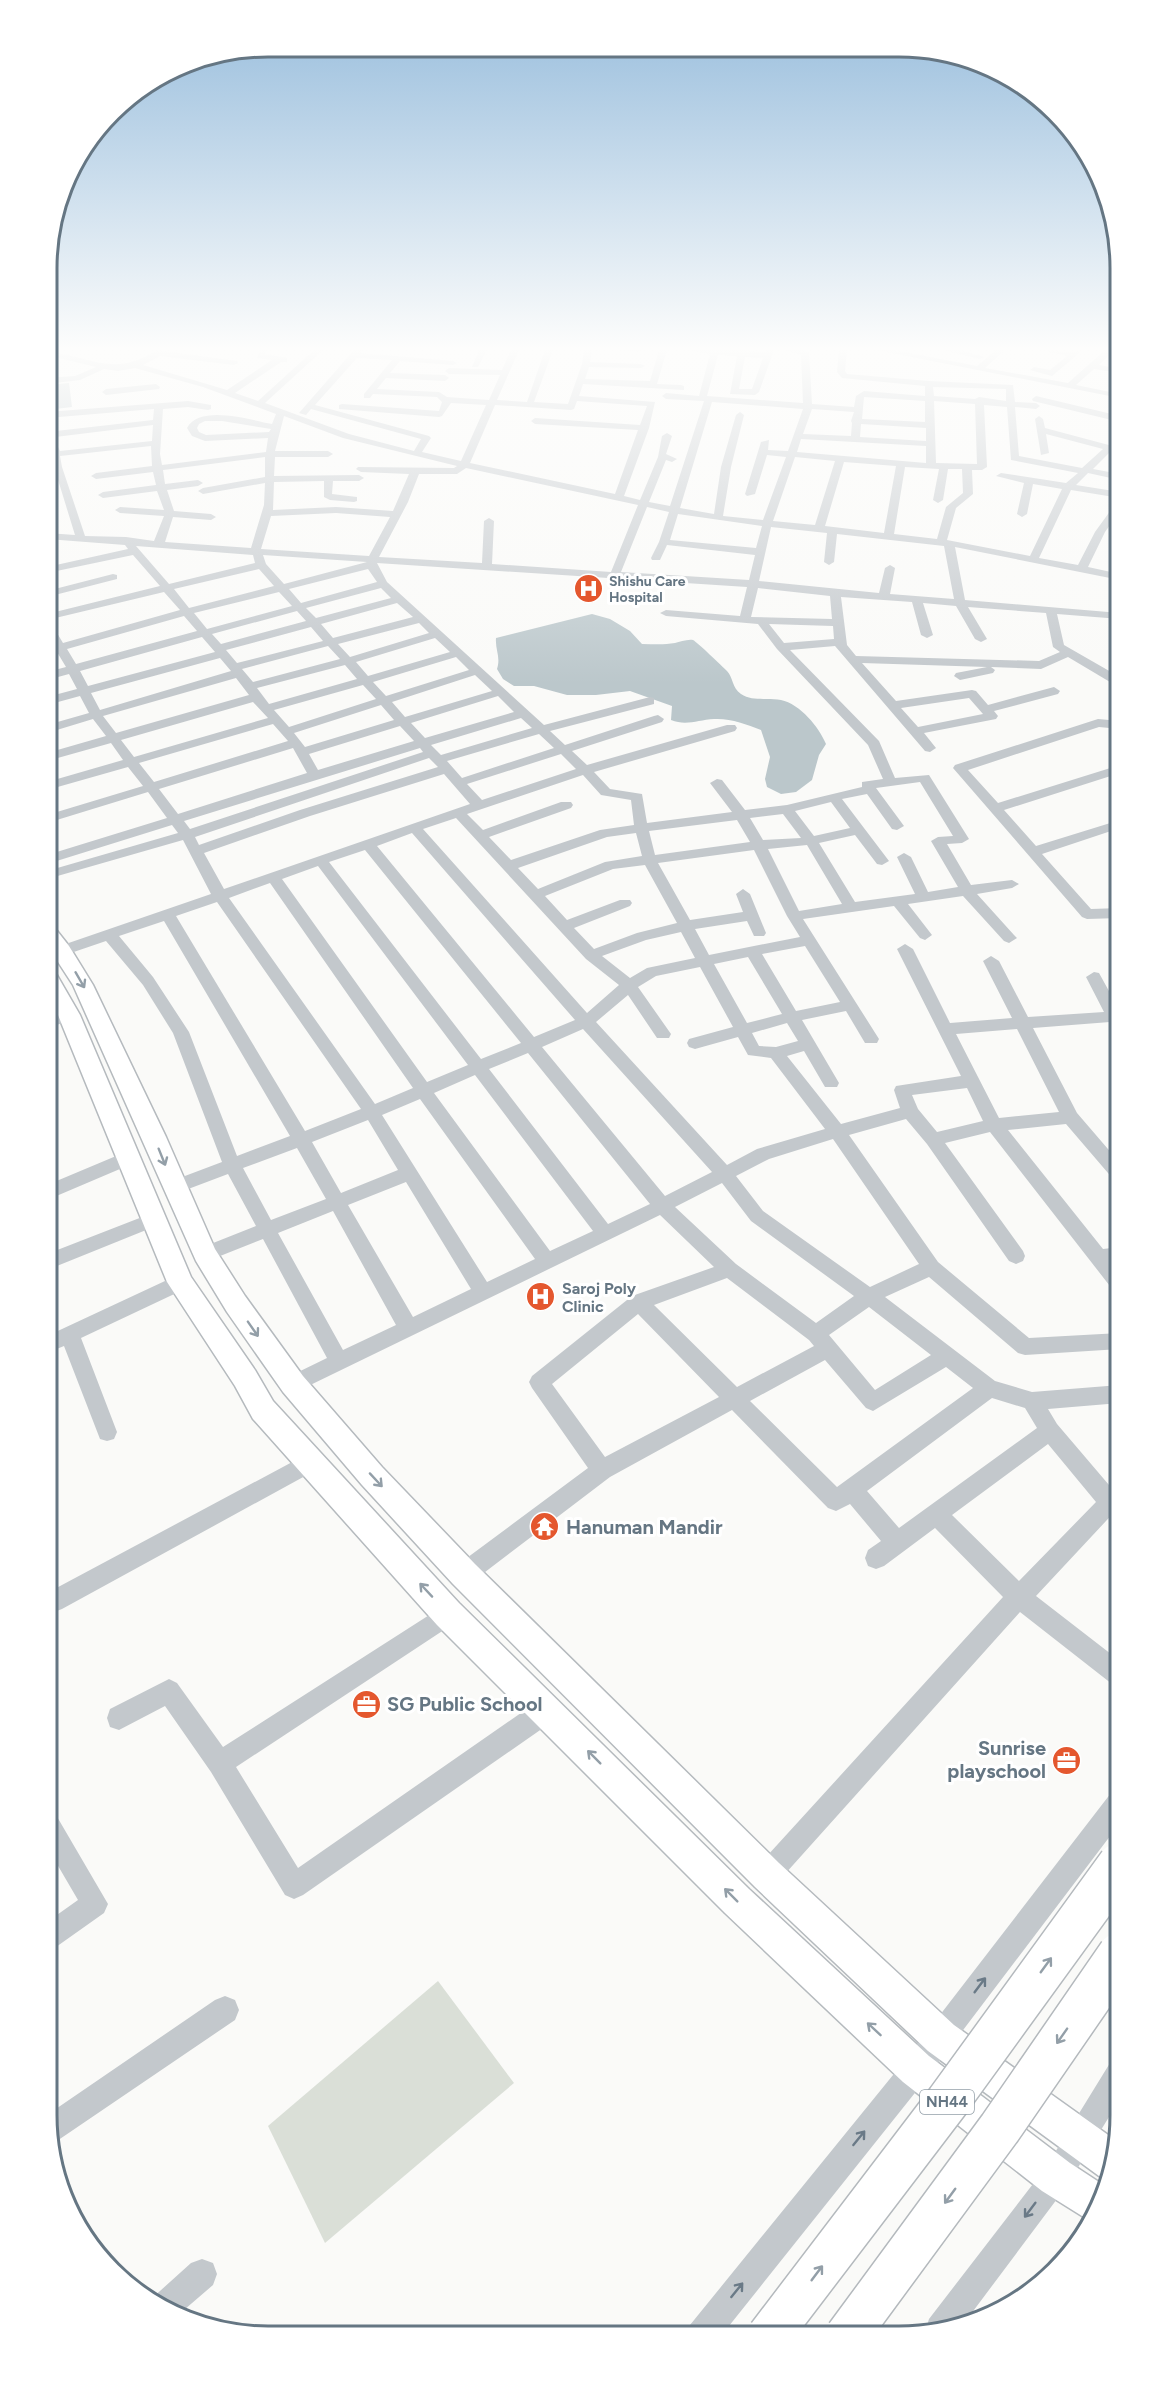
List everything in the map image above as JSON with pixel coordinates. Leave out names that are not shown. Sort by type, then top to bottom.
[{"type":"highway","name":"NH44","points":[[777,2326],[948,2101],[1110,1878]]},
{"type":"highway","points":[[854,2326],[1000,2128],[1110,1968]]},
{"type":"main road","points":[[57,958],[83,985],[206,1254],[236,1304],[293,1384],[372,1476],[464,1574],[767,1875],[940,2038],[1106,2158]]},
{"type":"main road","points":[[58,1019],[128,1158],[180,1282],[245,1378],[263,1410],[448,1614],[737,1901],[916,2069],[1056,2177],[1092,2200]]},
{"type":"street","points":[[156,461],[161,488],[170,513],[159,544]]},
{"type":"street","points":[[96,476],[216,461]]},
{"type":"street","points":[[270,461],[267,513],[256,552],[261,565],[479,805]]},
{"type":"street","points":[[103,495],[270,479],[329,478],[361,461]]},
{"type":"street","points":[[329,478],[327,495],[330,498],[358,500],[363,461]]},
{"type":"street","points":[[369,461],[415,471],[457,471],[465,463]]},
{"type":"street","points":[[455,461],[644,504],[718,518],[945,543],[1110,575]]},
{"type":"street","points":[[620,498],[633,461]]},
{"type":"street","points":[[615,575],[660,461]]},
{"type":"street","points":[[656,558],[664,542],[689,461]]},
{"type":"street","points":[[744,620],[767,524],[755,461]]},
{"type":"street","points":[[750,494],[759,461]]},
{"type":"street","points":[[718,518],[757,469],[777,461]]},
{"type":"street","points":[[819,529],[839,461]]},
{"type":"street","points":[[867,461],[944,467],[982,467],[982,461]]},
{"type":"street","points":[[931,461],[931,466]]},
{"type":"street","points":[[1031,461],[1110,475]]},
{"type":"street","points":[[1033,560],[1068,487],[1095,462],[1110,466]]},
{"type":"street","points":[[889,536],[901,464]]},
{"type":"street","points":[[938,500],[944,467]]},
{"type":"street","points":[[967,467],[968,494],[951,507],[945,543],[960,603],[981,639]]},
{"type":"street","points":[[57,648],[372,562],[397,514],[398,501],[415,471]]},
{"type":"street","points":[[57,473],[81,538]]},
{"type":"street","points":[[1001,476],[1110,493]]},
{"type":"street","points":[[1022,514],[1029,481]]},
{"type":"street","points":[[120,510],[211,517]]},
{"type":"street","points":[[267,513],[336,510],[397,514]]},
{"type":"street","points":[[1081,570],[1100,532],[1110,518]]},
{"type":"street","points":[[487,566],[489,521]]},
{"type":"street","points":[[829,562],[832,530]]},
{"type":"street","points":[[57,537],[126,540],[372,562],[487,566],[754,584],[835,593],[1110,615]]},
{"type":"street","points":[[126,540],[299,748],[315,775]]},
{"type":"street","points":[[664,542],[760,552]]},
{"type":"street","points":[[442,564],[446,550]]},
{"type":"street","points":[[57,568],[135,551]]},
{"type":"street","points":[[372,562],[383,584],[606,792],[638,797],[641,827],[650,861],[754,1051],[776,1053],[808,1044]]},
{"type":"street","points":[[57,614],[261,565]]},
{"type":"street","points":[[884,597],[890,568]]},
{"type":"street","points":[[57,592],[112,578]]},
{"type":"street","points":[[57,673],[383,584]]},
{"type":"street","points":[[835,593],[841,646],[930,748]]},
{"type":"street","points":[[57,698],[399,599]]},
{"type":"street","points":[[916,599],[927,635]]},
{"type":"street","points":[[1051,611],[1059,647],[1110,677]]},
{"type":"street","points":[[666,613],[762,622],[838,623]]},
{"type":"street","points":[[57,726],[236,670],[420,619]]},
{"type":"street","points":[[762,622],[781,647],[873,744],[891,783]]},
{"type":"street","points":[[57,754],[437,634]]},
{"type":"street","points":[[781,647],[841,642]]},
{"type":"street","points":[[57,652],[74,669],[96,715],[149,788],[187,835],[220,896],[372,1112],[482,1292]]},
{"type":"street","points":[[266,709],[458,653]]},
{"type":"street","points":[[852,659],[1041,665],[1068,653]]},
{"type":"street","points":[[960,676],[1014,664]]},
{"type":"street","points":[[286,732],[477,671]]},
{"type":"street","points":[[986,709],[1054,691]]},
{"type":"street","points":[[57,816],[149,788],[402,721],[500,692]]},
{"type":"street","points":[[892,705],[972,694],[992,716],[915,731]]},
{"type":"street","points":[[57,872],[187,835],[436,756],[650,701]]},
{"type":"street","points":[[195,850],[305,813],[436,756],[523,713]]},
{"type":"street","points":[[458,783],[658,718]]},
{"type":"street","points":[[57,783],[275,720]]},
{"type":"street","points":[[1110,724],[1098,723],[960,768],[1087,914],[1110,913]]},
{"type":"street","points":[[57,951],[479,805],[585,770],[731,728]]},
{"type":"street","points":[[57,857],[315,775],[436,756]]},
{"type":"street","points":[[996,808],[1110,772]]},
{"type":"street","points":[[897,826],[867,785],[924,778],[962,839],[938,841],[969,892],[1009,938]]},
{"type":"street","points":[[717,783],[742,816],[794,916],[871,1039]]},
{"type":"street","points":[[535,895],[641,827],[787,809],[870,789]]},
{"type":"street","points":[[834,797],[882,861]]},
{"type":"street","points":[[480,836],[566,805]]},
{"type":"street","points":[[787,809],[811,841],[851,908]]},
{"type":"street","points":[[458,812],[591,956],[628,985],[663,1034]]},
{"type":"street","points":[[414,827],[586,1022],[724,1173],[757,1216],[869,1296],[989,1388],[1032,1401],[1110,1395]]},
{"type":"street","points":[[1033,852],[1110,827]]},
{"type":"street","points":[[508,866],[608,849],[650,861],[811,841],[859,830]]},
{"type":"street","points":[[368,844],[533,1044],[662,1206],[729,1269],[823,1341],[873,1402],[946,1356]]},
{"type":"street","points":[[904,857],[924,898]]},
{"type":"street","points":[[321,860],[477,1068],[605,1233]]},
{"type":"street","points":[[273,877],[547,1261]]},
{"type":"street","points":[[794,916],[1012,884]]},
{"type":"street","points":[[743,894],[759,933]]},
{"type":"street","points":[[898,901],[925,935]]},
{"type":"street","points":[[564,926],[625,903]]},
{"type":"street","points":[[167,914],[301,1139],[409,1329]]},
{"type":"street","points":[[591,956],[642,936],[752,915]]},
{"type":"street","points":[[109,935],[148,981],[181,1032],[232,1165],[339,1361]]},
{"type":"street","points":[[175,1187],[372,1112],[586,1022],[628,985],[652,972],[808,940]]},
{"type":"street","points":[[905,949],[994,1125],[1110,1272]]},
{"type":"street","points":[[752,951],[831,1083]]},
{"type":"street","points":[[991,961],[1070,1117],[1110,1163]]},
{"type":"street","points":[[1094,977],[1110,1006]]},
{"type":"street","points":[[695,1043],[791,1017],[849,1005]]},
{"type":"street","points":[[945,1029],[1022,1023],[1110,1020]]},
{"type":"street","points":[[776,1053],[837,1132],[931,1267],[1025,1347],[1110,1342]]},
{"type":"street","points":[[971,1081],[902,1090],[910,1112],[933,1139],[1016,1256]]},
{"type":"street","points":[[293,1384],[662,1206],[763,1154],[910,1112]]},
{"type":"street","points":[[933,1139],[994,1125],[1070,1117]]},
{"type":"street","points":[[57,1184],[128,1158]]},
{"type":"street","points":[[206,1254],[410,1173]]},
{"type":"street","points":[[57,1258],[155,1219]]},
{"type":"street","points":[[1098,1257],[1110,1255]]},
{"type":"street","points":[[464,1574],[602,1470],[736,1400],[823,1341],[869,1296],[931,1267]]},
{"type":"street","points":[[602,1470],[539,1382],[639,1302],[729,1269]]},
{"type":"street","points":[[57,1341],[180,1282]]},
{"type":"street","points":[[639,1302],[836,1501],[989,1388]]},
{"type":"street","points":[[70,1335],[107,1432]]},
{"type":"street","points":[[1032,1401],[1050,1431],[1110,1490]]},
{"type":"street","points":[[876,1558],[1050,1431]]},
{"type":"street","points":[[57,1599],[309,1462]]},
{"type":"street","points":[[852,1490],[897,1543]]},
{"type":"street","points":[[767,1875],[1019,1597],[1110,1500]]},
{"type":"street","points":[[936,1514],[1019,1597],[1110,1668]]},
{"type":"street","points":[[220,1763],[448,1614]]},
{"type":"street","points":[[119,1718],[169,1691],[220,1763],[294,1886],[546,1710]]},
{"type":"street","points":[[709,2326],[916,2069],[1110,1815]]},
{"type":"street","points":[[57,1841],[95,1904],[57,1930]]},
{"type":"street","points":[[57,2126],[225,2010]]},
{"type":"street","points":[[952,2319],[1056,2177],[1110,2088]]},
{"type":"street","points":[[170,2302],[202,2274]]},
{"type":"shaded area","points":[[592,614],[610,619],[630,631],[642,644],[667,644],[693,640],[727,671],[741,694],[750,698],[781,700],[802,711],[814,724],[826,744],[819,755],[812,780],[796,792],[781,794],[767,787],[765,779],[770,757],[761,730],[732,720],[676,722],[671,720],[672,706],[630,691],[596,695],[567,695],[534,686],[514,686],[503,679],[497,669],[496,638]]},
{"type":"shaded area","points":[[438,1981],[514,2083],[325,2243],[268,2126]]},
{"type":"place","name":"Shishu Care Hospital","points":[[588,589]]},
{"type":"place","name":"Saroj Poly Clinic","points":[[541,1297]]},
{"type":"place","name":"Hanuman Mandir","points":[[545,1527]]},
{"type":"place","name":"SG Public School","points":[[366,1704]]},
{"type":"place","name":"Sunrise playschool","points":[[1067,1760]]}]
